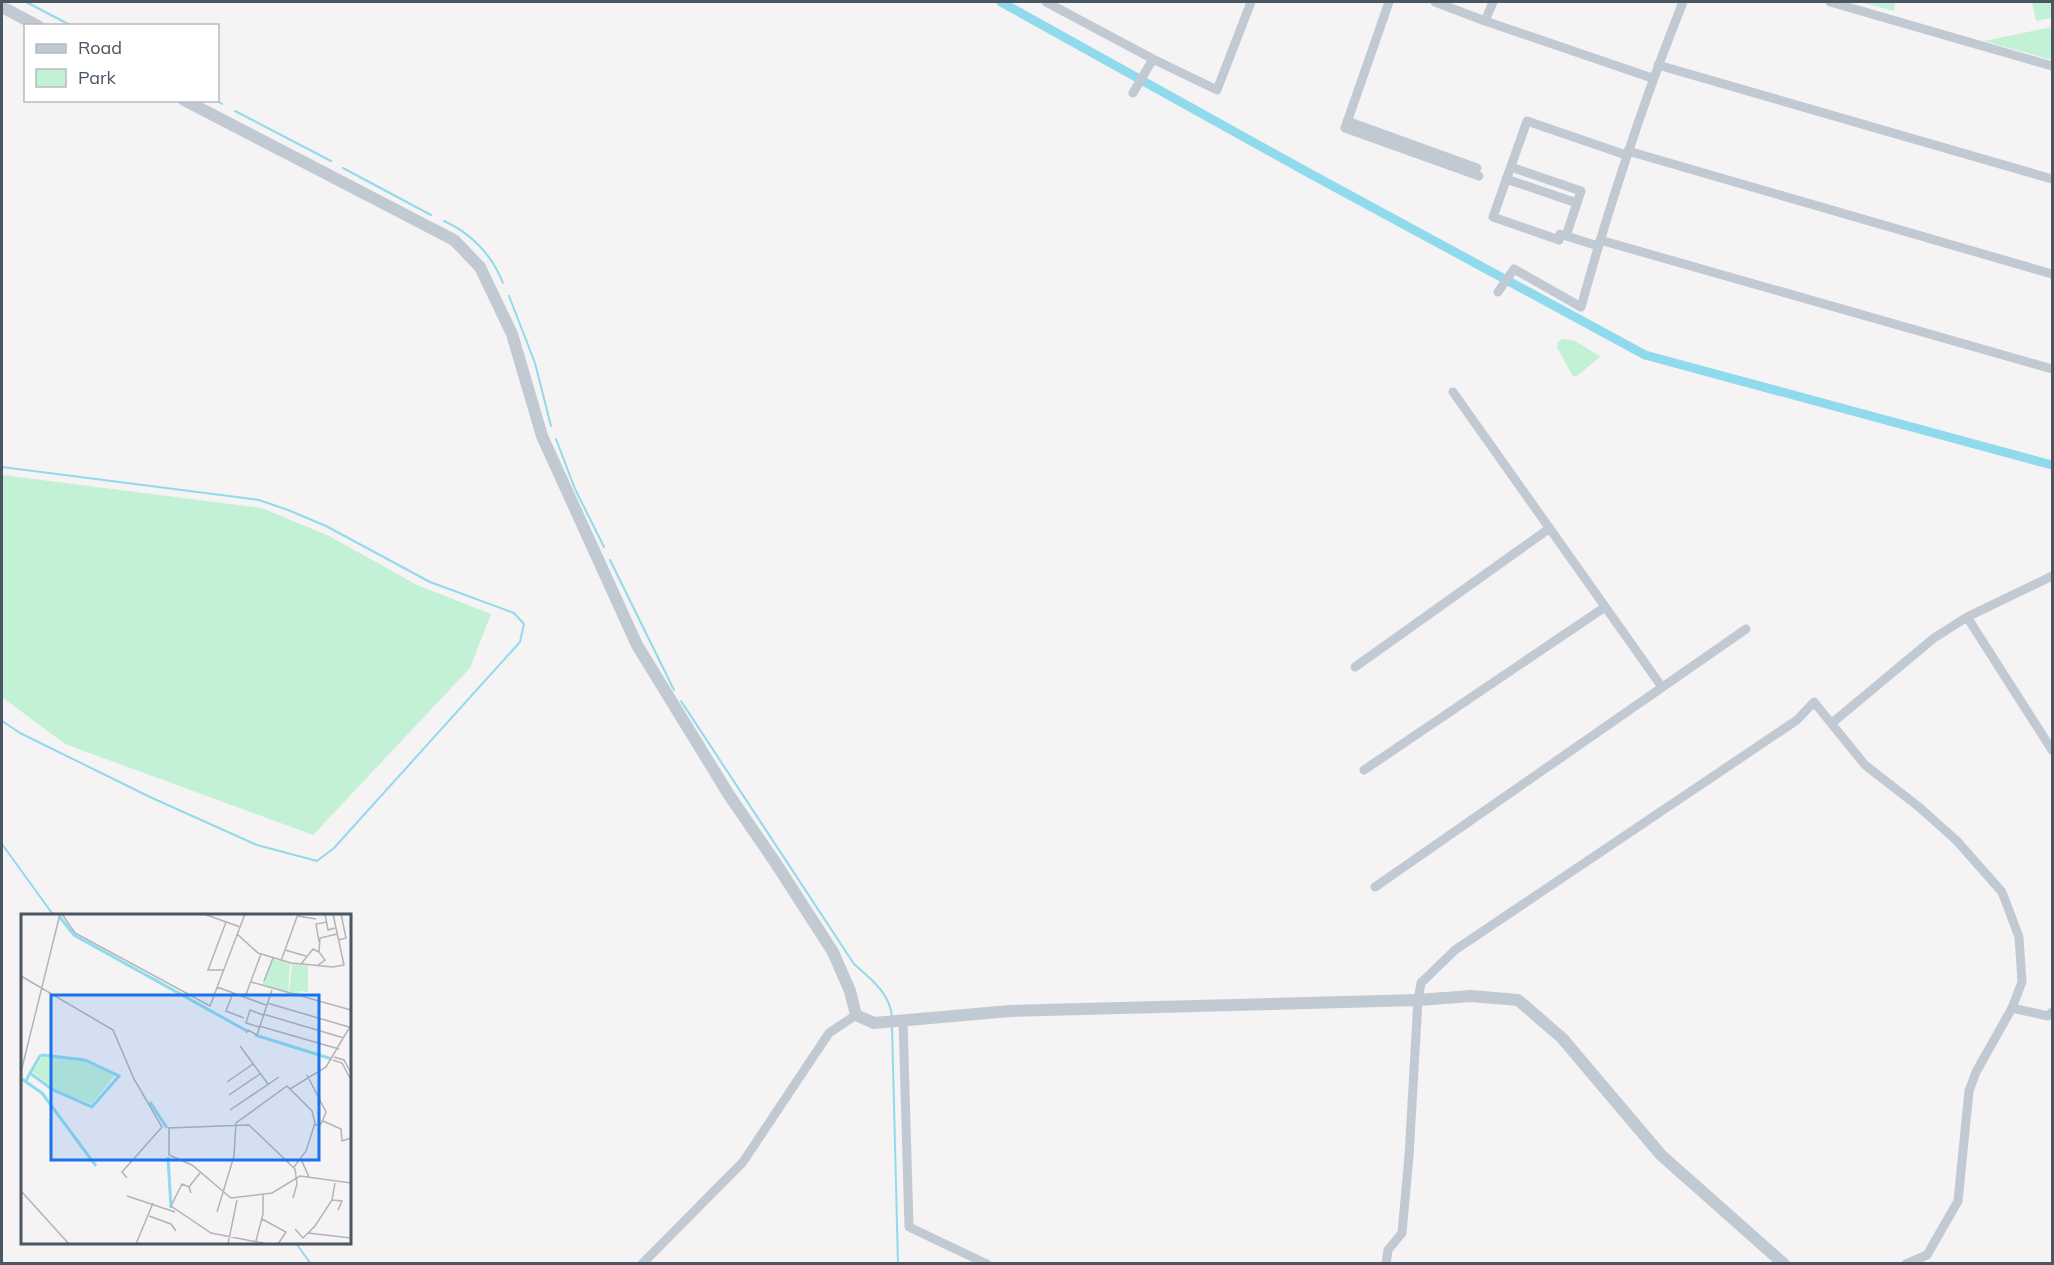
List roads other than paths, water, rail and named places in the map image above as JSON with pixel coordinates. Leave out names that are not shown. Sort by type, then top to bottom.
[{"type":"street","points":[[1046,2],[1217,90],[1251,2]]},
{"type":"street","points":[[1389,2],[1344,129],[1478,172]]},
{"type":"street","points":[[1435,2],[1652,78]]},
{"type":"street","points":[[1485,21],[1493,2]]},
{"type":"street","points":[[1498,292],[1514,269],[1581,307],[1652,78],[1683,2]]},
{"type":"street","points":[[1830,2],[2052,66]]},
{"type":"street","points":[[2,7],[34,24]]},
{"type":"street","points":[[1133,93],[1153,59]]},
{"type":"street","points":[[1658,65],[2052,178]]},
{"type":"street","points":[[188,102],[454,240],[480,267],[512,334],[542,436],[637,645],[729,795],[833,952],[850,991],[856,1015]]},
{"type":"street","points":[[2052,274],[1627,153],[1527,121],[1493,217],[1559,240],[1560,234],[1599,243],[2052,369]]},
{"type":"street","points":[[1510,167],[1581,191],[1566,236]]},
{"type":"street","points":[[1506,179],[1577,203]]},
{"type":"street","points":[[1453,392],[1662,687]]},
{"type":"street","points":[[1354,666],[1550,528]]},
{"type":"street","points":[[1832,723],[1934,638],[1967,617],[2052,576]]},
{"type":"street","points":[[1364,770],[1605,607]]},
{"type":"street","points":[[1967,617],[2052,750]]},
{"type":"street","points":[[1375,887],[1746,629]]},
{"type":"street","points":[[1386,1263],[1388,1250],[1402,1233],[1421,983],[1455,950],[1797,720],[1814,702],[1864,765],[1919,807],[1957,841],[2002,892],[2019,937],[2022,982],[2012,1008],[1976,1072],[1969,1091],[1958,1201],[1927,1256],[1922,1261],[1906,1263]]},
{"type":"street","points":[[856,1015],[874,1023],[1010,1011],[1418,1000],[1471,996],[1518,1000],[1562,1038],[1661,1155],[1784,1263]]},
{"type":"street","points":[[2012,1008],[2048,1016],[2052,1012]]},
{"type":"street","points":[[642,1263],[743,1162],[829,1033],[856,1015]]},
{"type":"street","points":[[896,1021],[909,1227],[987,1263]]},
{"type":"waterway","points":[[26,2],[68,24]]},
{"type":"waterway","points":[[1001,2],[1307,172],[1645,355],[2052,465]]},
{"type":"waterway","points":[[235,111],[331,161]]},
{"type":"waterway","points":[[343,168],[431,215]]},
{"type":"waterway","points":[[444,221],[463,232],[480,246],[493,263],[503,283]]},
{"type":"waterway","points":[[509,296],[535,363],[551,426]]},
{"type":"waterway","points":[[556,439],[575,489],[604,547]]},
{"type":"waterway","points":[[2,467],[259,500],[326,526],[430,582],[514,613],[524,624],[520,642],[334,848],[317,861],[257,845],[150,797],[20,733],[2,721]]},
{"type":"waterway","points":[[610,560],[674,690]]},
{"type":"waterway","points":[[681,701],[854,964],[884,994],[891,1009],[892,1018]]},
{"type":"waterway","points":[[2,844],[53,914]]},
{"type":"waterway","points":[[892,1026],[898,1264]]},
{"type":"waterway","points":[[296,1244],[311,1264]]}]
